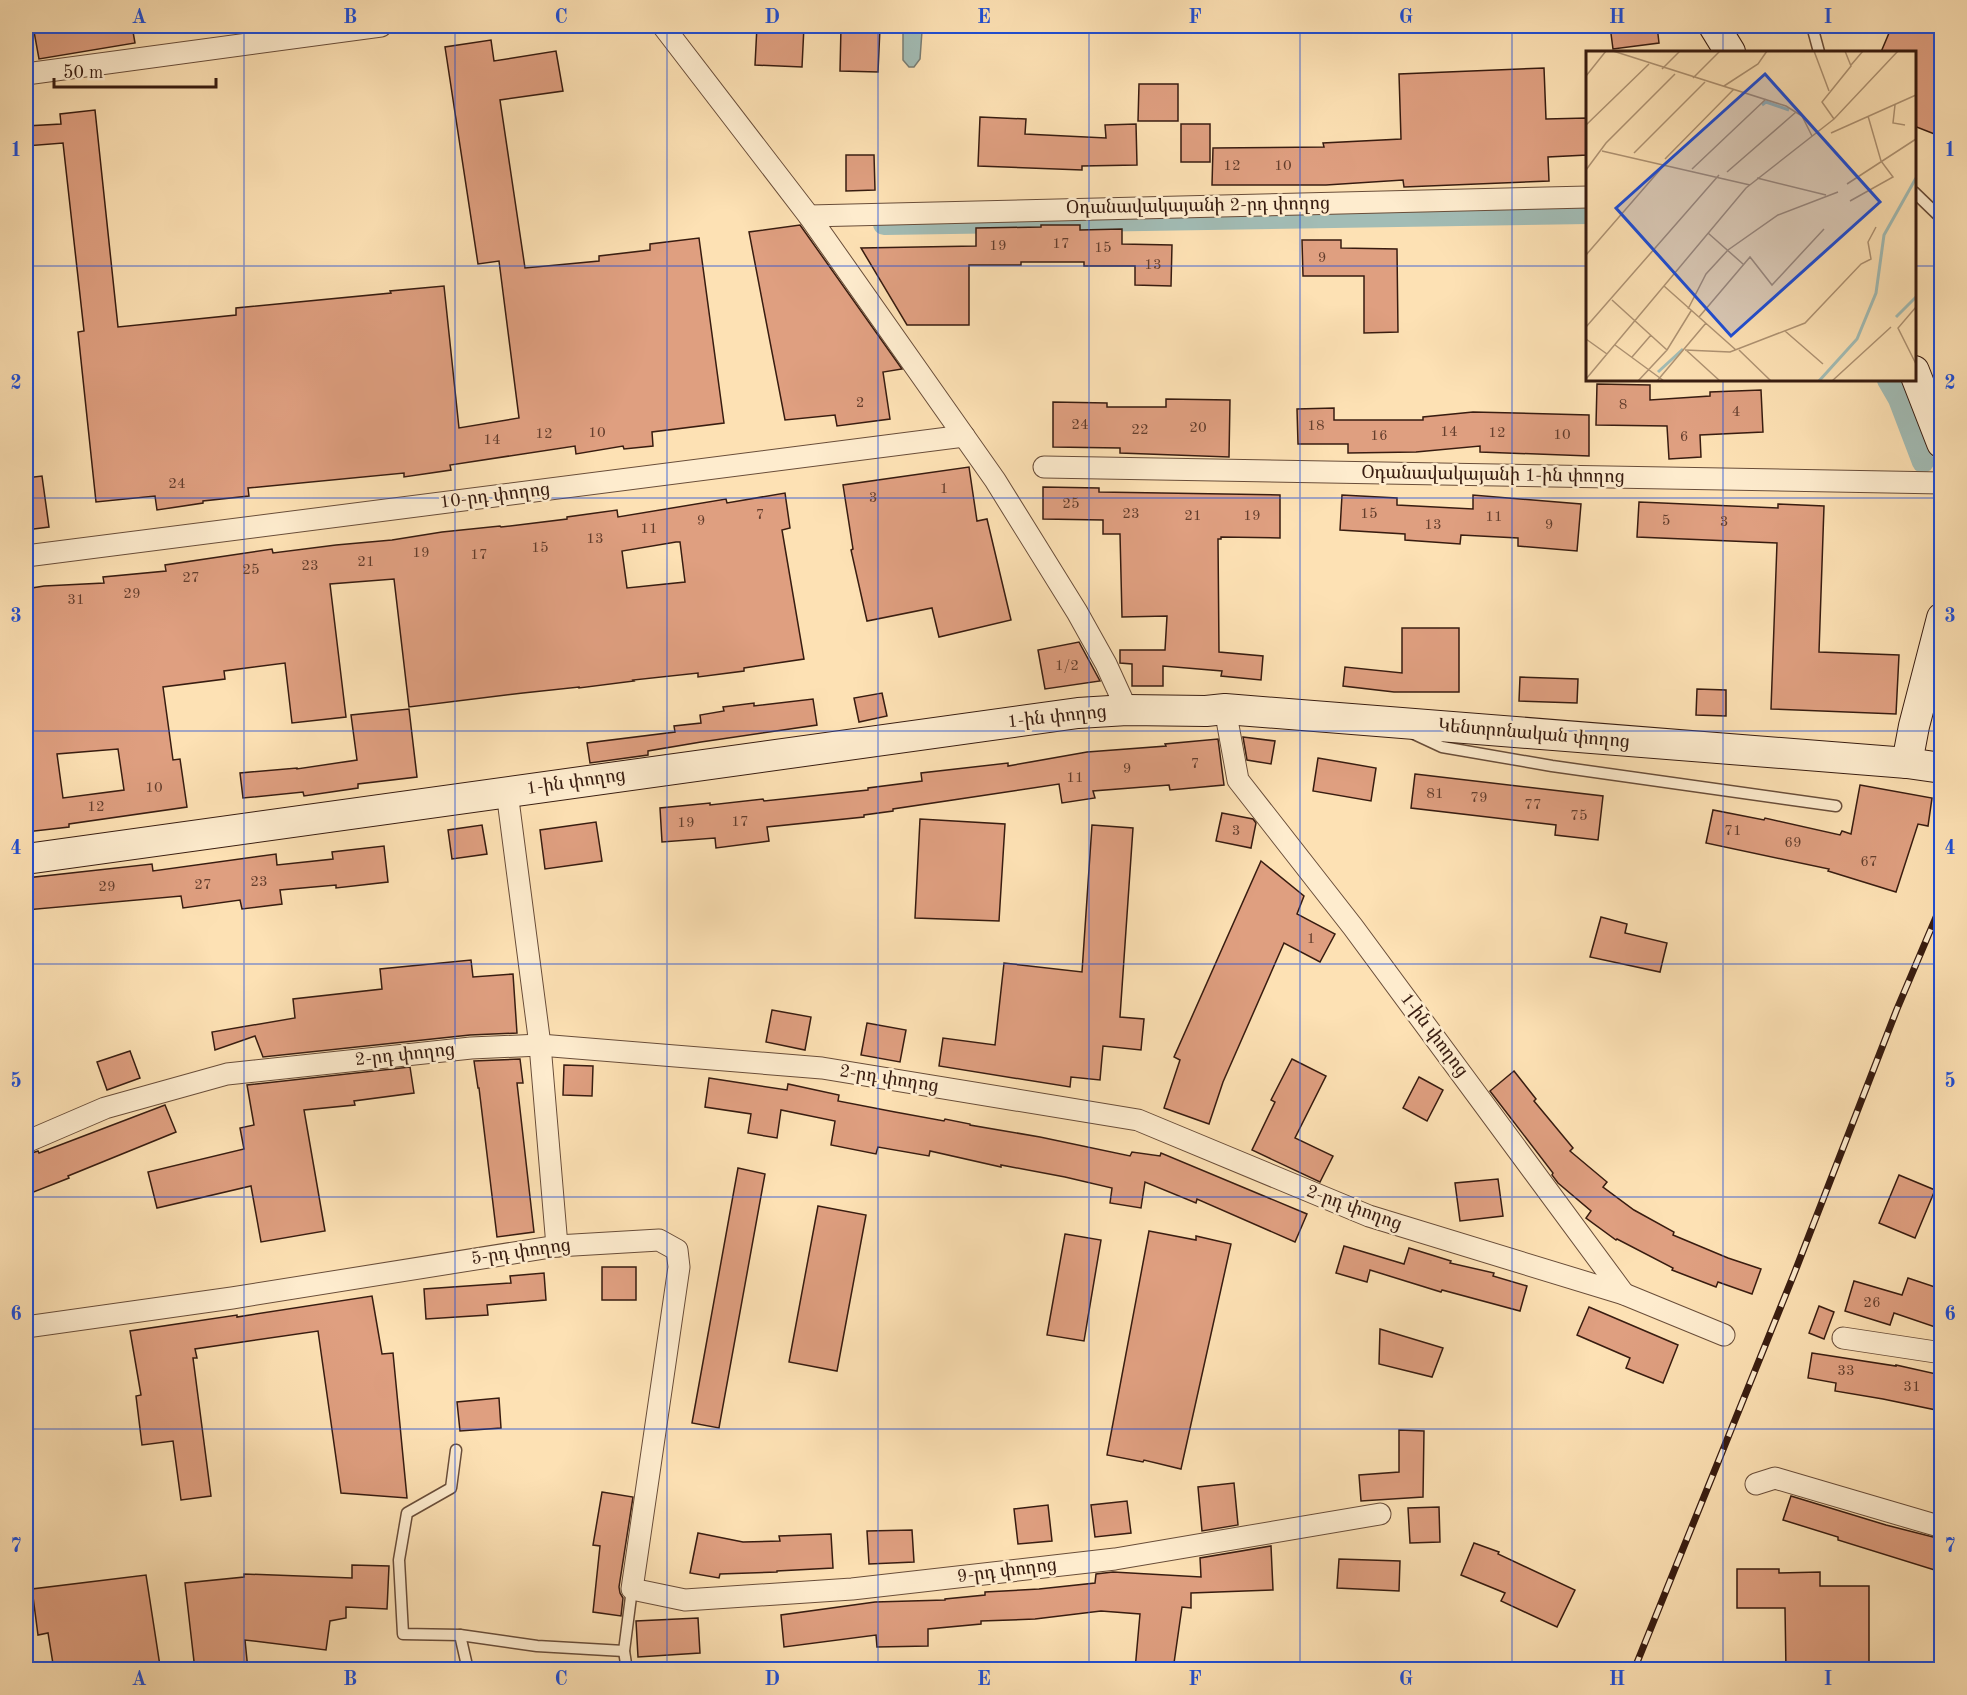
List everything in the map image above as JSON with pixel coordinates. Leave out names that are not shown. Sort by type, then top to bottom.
[{"type":"main road","points":[[1714,26],[1729,51]]},
{"type":"main road","points":[[1916,375],[1941,443]]},
{"type":"main road","points":[[1927,766],[1914,726],[1941,618]]},
{"type":"main road","name":"Կենտրոնական փողոց","points":[[1126,710],[1206,711],[1225,709],[1927,766]]},
{"type":"main road","name":"1-ին փողոց","points":[[26,859],[1078,713],[1126,710]]},
{"type":"street","points":[[26,74],[381,26]]},
{"type":"street","points":[[663,26],[809,216],[995,480],[1077,612],[1106,664],[1126,710]]},
{"type":"street","name":"Օդանավակայանի 2-րդ փողոց","points":[[809,216],[1586,197]]},
{"type":"street","name":"10-րդ փողոց","points":[[26,556],[964,436]]},
{"type":"street","name":"Օդանավակայանի 1-ին փողոց","points":[[1044,467],[1941,483]]},
{"type":"street","name":"1-ին փողոց","points":[[1225,709],[1238,780],[1367,946],[1624,1293]]},
{"type":"street","points":[[507,792],[540,1045],[557,1246]]},
{"type":"street","name":"2-րդ փողոց","points":[[26,1142],[105,1108],[227,1074],[471,1048],[540,1045],[822,1068],[1138,1120],[1369,1216],[1624,1293],[1724,1335]]},
{"type":"street","name":"5-րդ փողոց","points":[[26,1327],[232,1298],[557,1246],[659,1240],[677,1250],[679,1267],[632,1589]]},
{"type":"street","points":[[1843,1338],[1941,1353]]},
{"type":"street","points":[[1756,1484],[1775,1478],[1941,1527]]},
{"type":"street","name":"9-րդ փողոց","points":[[632,1589],[685,1600],[852,1589],[1115,1559],[1380,1514]]},
{"type":"lane","points":[[1814,26],[1812,26],[1819,51]]},
{"type":"lane","points":[[1916,194],[1941,219]]},
{"type":"lane","points":[[1389,722],[1442,747],[1836,806]]},
{"type":"lane","points":[[456,1450],[451,1488],[407,1513],[399,1560],[403,1634],[460,1635],[537,1646],[624,1651]]},
{"type":"lane","points":[[627,1670],[624,1651],[632,1589]]},
{"type":"lane","points":[[460,1635],[468,1670]]},
{"type":"water","points":[[903,31],[922,31],[920,59],[914,67],[909,67],[903,60]]},
{"type":"building","points":[[33,26],[132,26],[135,43],[39,59]]},
{"type":"building","points":[[757,26],[804,26],[802,67],[755,65]]},
{"type":"building","points":[[1610,26],[1657,26],[1659,43],[1613,49]]},
{"type":"building","points":[[1892,26],[1941,26],[1941,123],[1937,135],[1916,127],[1916,51],[1881,51]]},
{"type":"building","points":[[841,27],[880,28],[878,72],[840,71]]},
{"type":"building","points":[[491,40],[494,61],[556,51],[563,91],[500,100],[525,268],[599,261],[599,256],[650,250],[650,244],[699,238],[724,423],[652,432],[653,446],[624,449],[623,446],[576,454],[575,446],[450,465],[451,470],[404,477],[404,473],[248,488],[249,496],[203,501],[203,503],[157,510],[155,496],[96,502],[78,332],[84,331],[63,143],[26,146],[26,126],[61,124],[60,114],[95,110],[118,327],[236,315],[236,308],[444,286],[459,428],[519,418],[499,261],[478,264],[445,47]]},
{"type":"building","points":[[1544,68],[1546,119],[1586,118],[1586,155],[1548,157],[1549,181],[1404,187],[1403,180],[1326,185],[1212,185],[1213,148],[1324,147],[1323,143],[1401,139],[1399,74]]},
{"type":"building","points":[[1139,84],[1178,84],[1178,121],[1138,121]]},
{"type":"building","points":[[980,117],[1026,119],[1025,134],[1106,138],[1105,125],[1136,124],[1137,165],[1082,166],[1082,170],[978,166]]},
{"type":"building","points":[[1181,124],[1210,124],[1210,162],[1181,162]]},
{"type":"building","points":[[846,155],[874,155],[875,190],[846,191]]},
{"type":"building","points":[[800,225],[902,369],[883,372],[890,419],[837,426],[835,415],[785,420],[749,232]]},
{"type":"building","points":[[1041,225],[1080,225],[1080,230],[1122,229],[1122,244],[1172,245],[1171,286],[1135,285],[1135,266],[1084,266],[1084,262],[969,265],[969,325],[907,325],[861,248],[976,246],[976,228],[1041,227]]},
{"type":"building","points":[[1302,240],[1341,240],[1341,248],[1397,249],[1398,332],[1364,333],[1364,276],[1303,276]]},
{"type":"building","points":[[1597,384],[1650,385],[1650,400],[1710,396],[1710,392],[1761,390],[1763,432],[1700,435],[1701,457],[1669,459],[1667,426],[1596,425]]},
{"type":"building","points":[[1166,399],[1230,400],[1229,457],[1120,453],[1120,448],[1053,447],[1053,402],[1107,403],[1107,407],[1166,407]]},
{"type":"building","points":[[1334,408],[1334,420],[1423,420],[1423,417],[1473,412],[1589,415],[1589,456],[1480,452],[1480,446],[1416,452],[1348,453],[1348,444],[1298,444],[1297,409]]},
{"type":"building","points":[[969,467],[977,521],[987,519],[1011,620],[939,637],[932,608],[867,621],[851,550],[853,549],[843,485]]},
{"type":"building","points":[[42,476],[49,527],[26,530],[26,478]]},
{"type":"building","points":[[1043,487],[1099,488],[1099,492],[1280,495],[1280,538],[1221,537],[1218,539],[1219,652],[1263,656],[1261,680],[1221,676],[1222,671],[1163,666],[1163,686],[1132,686],[1132,664],[1120,663],[1120,650],[1165,650],[1167,616],[1122,617],[1120,534],[1103,534],[1103,520],[1043,519]]},
{"type":"building","points":[[785,493],[790,528],[782,530],[804,659],[698,677],[698,673],[409,707],[394,579],[330,584],[346,717],[292,723],[285,663],[224,671],[225,679],[163,687],[173,760],[180,759],[187,807],[26,832],[26,589],[104,583],[103,577],[166,571],[165,565],[272,549],[273,553],[392,540],[442,532],[567,519],[567,517],[617,510],[618,517],[726,499],[727,503]],"holes":[[[680,542],[685,582],[627,588],[622,551]],[[118,749],[124,790],[63,798],[57,754]]]},
{"type":"building","points":[[1342,495],[1397,498],[1397,505],[1473,509],[1473,495],[1581,504],[1577,551],[1518,546],[1518,538],[1461,535],[1460,544],[1405,540],[1405,534],[1340,530]]},
{"type":"building","points":[[1639,502],[1778,508],[1778,504],[1824,506],[1819,652],[1899,655],[1896,714],[1771,709],[1777,543],[1637,537]]},
{"type":"building","points":[[1402,628],[1459,628],[1459,692],[1394,692],[1343,686],[1345,667],[1402,673]]},
{"type":"building","points":[[1079,642],[1100,681],[1045,689],[1038,650]]},
{"type":"building","points":[[1520,677],[1578,679],[1577,703],[1519,701]]},
{"type":"building","points":[[1697,689],[1726,690],[1726,716],[1696,715]]},
{"type":"building","points":[[882,693],[887,716],[859,722],[854,698]]},
{"type":"building","points":[[813,699],[817,725],[701,742],[648,751],[648,755],[590,763],[587,743],[675,732],[674,726],[701,723],[700,715],[724,711],[723,707]]},
{"type":"building","points":[[409,709],[417,777],[358,784],[358,788],[304,796],[303,792],[243,798],[240,773],[297,769],[357,760],[351,715]]},
{"type":"building","points":[[1243,737],[1275,741],[1271,764],[1247,760]]},
{"type":"building","points":[[1218,739],[1224,785],[1170,790],[1169,785],[1093,791],[1095,798],[1062,803],[1059,784],[893,809],[893,811],[864,815],[864,817],[767,827],[769,841],[716,848],[715,838],[662,842],[660,808],[763,799],[764,801],[868,790],[868,788],[922,781],[921,773],[1008,763],[1008,766],[1087,752],[1166,746],[1165,744]]},
{"type":"building","points":[[1318,758],[1376,768],[1371,801],[1313,791]]},
{"type":"building","points":[[1415,774],[1603,796],[1598,840],[1555,835],[1556,825],[1411,808]]},
{"type":"building","points":[[1860,785],[1932,798],[1928,826],[1918,824],[1896,892],[1828,871],[1829,869],[1706,843],[1713,810],[1764,820],[1765,818],[1840,835],[1842,831],[1851,834]]},
{"type":"building","points":[[1222,813],[1253,819],[1256,823],[1251,848],[1216,841]]},
{"type":"building","points":[[920,819],[1005,824],[999,921],[915,918]]},
{"type":"building","points":[[596,822],[602,861],[545,869],[540,830]]},
{"type":"building","points":[[482,825],[487,854],[452,859],[448,830]]},
{"type":"building","points":[[1092,825],[1133,828],[1120,1017],[1144,1019],[1141,1050],[1103,1046],[1100,1080],[1071,1077],[1070,1087],[939,1066],[943,1038],[995,1045],[1004,963],[1082,972]]},
{"type":"building","points":[[384,846],[388,882],[336,888],[336,885],[280,890],[282,904],[242,909],[240,900],[183,908],[181,896],[26,910],[26,878],[152,864],[153,871],[276,854],[277,865],[333,859],[332,852]]},
{"type":"building","points":[[1261,861],[1304,896],[1297,914],[1335,934],[1320,962],[1284,943],[1223,1082],[1209,1124],[1164,1108],[1180,1060],[1174,1057]]},
{"type":"building","points":[[1601,917],[1627,924],[1625,933],[1667,943],[1660,972],[1590,957]]},
{"type":"building","points":[[471,960],[473,977],[513,974],[517,1033],[470,1035],[263,1057],[255,1036],[215,1050],[212,1032],[295,1018],[293,999],[382,989],[380,969]]},
{"type":"building","points":[[772,1010],[811,1017],[805,1050],[766,1042]]},
{"type":"building","points":[[867,1023],[906,1030],[900,1062],[861,1055]]},
{"type":"building","points":[[130,1051],[140,1078],[107,1090],[97,1062]]},
{"type":"building","points":[[520,1059],[523,1083],[517,1083],[534,1232],[497,1237],[474,1061]]},
{"type":"building","points":[[1292,1059],[1326,1076],[1295,1138],[1333,1156],[1320,1182],[1252,1150],[1275,1102],[1271,1100]]},
{"type":"building","points":[[564,1065],[593,1066],[592,1096],[563,1095]]},
{"type":"building","points":[[410,1067],[414,1093],[354,1101],[355,1105],[304,1110],[325,1231],[261,1242],[251,1186],[157,1208],[148,1172],[244,1149],[240,1128],[254,1125],[247,1085]]},
{"type":"building","points":[[1514,1071],[1536,1099],[1534,1101],[1573,1148],[1570,1151],[1607,1182],[1603,1187],[1634,1210],[1674,1232],[1673,1235],[1761,1269],[1752,1294],[1718,1282],[1716,1287],[1672,1270],[1673,1268],[1616,1240],[1586,1218],[1591,1211],[1558,1183],[1553,1173],[1490,1091]]},
{"type":"building","points":[[1419,1077],[1443,1090],[1427,1121],[1403,1108]]},
{"type":"building","points":[[709,1078],[787,1090],[788,1084],[839,1095],[838,1101],[944,1121],[945,1119],[1130,1156],[1132,1152],[1160,1156],[1161,1153],[1307,1214],[1295,1242],[1197,1199],[1196,1203],[1145,1182],[1141,1208],[1110,1203],[1112,1188],[1065,1177],[1001,1165],[1001,1167],[930,1151],[929,1156],[878,1147],[876,1154],[831,1145],[835,1121],[781,1110],[777,1138],[748,1133],[751,1114],[705,1107]]},
{"type":"building","points":[[165,1105],[176,1132],[26,1195],[26,1155],[38,1151],[39,1153]]},
{"type":"building","points":[[738,1168],[765,1174],[719,1428],[692,1423]]},
{"type":"building","points":[[1899,1175],[1935,1190],[1915,1238],[1879,1223]]},
{"type":"building","points":[[1498,1179],[1503,1216],[1460,1221],[1455,1183]]},
{"type":"building","points":[[818,1206],[866,1215],[837,1371],[789,1362]]},
{"type":"building","points":[[1149,1231],[1196,1240],[1196,1236],[1231,1244],[1181,1469],[1144,1460],[1143,1462],[1107,1455]]},
{"type":"building","points":[[1065,1234],[1101,1240],[1084,1341],[1047,1335]]},
{"type":"building","points":[[1344,1246],[1404,1264],[1409,1248],[1451,1261],[1450,1263],[1494,1273],[1493,1276],[1527,1286],[1520,1311],[1442,1290],[1441,1292],[1370,1270],[1367,1282],[1336,1273]]},
{"type":"building","points":[[602,1267],[636,1267],[636,1300],[602,1300]]},
{"type":"building","points":[[544,1273],[546,1300],[487,1305],[488,1315],[426,1319],[424,1289],[511,1283],[510,1276]]},
{"type":"building","points":[[1908,1278],[1941,1289],[1941,1329],[1894,1313],[1890,1325],[1845,1311],[1854,1281],[1902,1295]]},
{"type":"building","points":[[372,1296],[382,1354],[393,1353],[407,1498],[341,1493],[318,1331],[195,1349],[197,1358],[193,1358],[211,1496],[181,1500],[173,1441],[142,1445],[136,1396],[141,1395],[130,1331]]},
{"type":"building","points":[[1819,1306],[1834,1312],[1824,1339],[1809,1333]]},
{"type":"building","points":[[1589,1307],[1678,1345],[1663,1383],[1626,1368],[1630,1358],[1577,1335]]},
{"type":"building","points":[[1380,1329],[1443,1348],[1432,1377],[1379,1364]]},
{"type":"building","points":[[1812,1353],[1896,1365],[1941,1375],[1941,1411],[1835,1391],[1836,1383],[1808,1378]]},
{"type":"building","points":[[499,1398],[501,1428],[460,1431],[457,1402]]},
{"type":"building","points":[[1399,1430],[1424,1431],[1423,1497],[1361,1501],[1359,1475],[1399,1472]]},
{"type":"building","points":[[1234,1483],[1238,1525],[1202,1531],[1198,1487]]},
{"type":"building","points":[[602,1492],[633,1497],[619,1587],[623,1598],[621,1616],[593,1612],[600,1546],[593,1545]]},
{"type":"building","points":[[1791,1496],[1941,1539],[1941,1572],[1838,1540],[1838,1537],[1783,1520]]},
{"type":"building","points":[[1127,1501],[1131,1533],[1095,1537],[1091,1505]]},
{"type":"building","points":[[1048,1505],[1052,1541],[1018,1544],[1014,1509]]},
{"type":"building","points":[[1439,1507],[1440,1542],[1410,1543],[1408,1508]]},
{"type":"building","points":[[912,1530],[914,1562],[869,1564],[867,1531]]},
{"type":"building","points":[[698,1533],[743,1542],[780,1541],[779,1536],[831,1534],[833,1568],[720,1574],[719,1578],[690,1573]]},
{"type":"building","points":[[1474,1543],[1499,1552],[1498,1554],[1575,1590],[1557,1627],[1501,1601],[1505,1593],[1461,1575]]},
{"type":"building","points":[[1271,1546],[1273,1590],[1191,1593],[1191,1608],[1182,1607],[1173,1670],[1135,1670],[1140,1614],[1101,1611],[1035,1619],[981,1621],[981,1624],[928,1629],[928,1646],[877,1647],[876,1635],[784,1647],[781,1615],[875,1602],[945,1600],[985,1595],[985,1592],[1095,1583],[1096,1574],[1113,1572],[1201,1577],[1200,1558]]},
{"type":"building","points":[[1339,1559],[1400,1561],[1399,1591],[1337,1588]]},
{"type":"building","points":[[352,1565],[389,1566],[387,1609],[346,1607],[346,1618],[330,1621],[326,1650],[245,1640],[248,1670],[195,1670],[185,1583],[244,1577],[244,1574],[352,1578]]},
{"type":"building","points":[[1737,1569],[1779,1569],[1779,1573],[1820,1572],[1820,1586],[1869,1586],[1869,1670],[1786,1670],[1785,1608],[1737,1608]]},
{"type":"building","points":[[146,1575],[160,1666],[137,1670],[54,1670],[48,1633],[38,1635],[32,1589]]},
{"type":"building","points":[[698,1618],[700,1653],[638,1657],[636,1621]]},
{"type":"waterway","points":[[884,224],[1586,213]]},
{"type":"waterway","points":[[1889,381],[1899,399],[1923,462]]},
{"type":"railway","points":[[1634,1670],[1794,1274],[1897,1009],[1942,903]]}]
